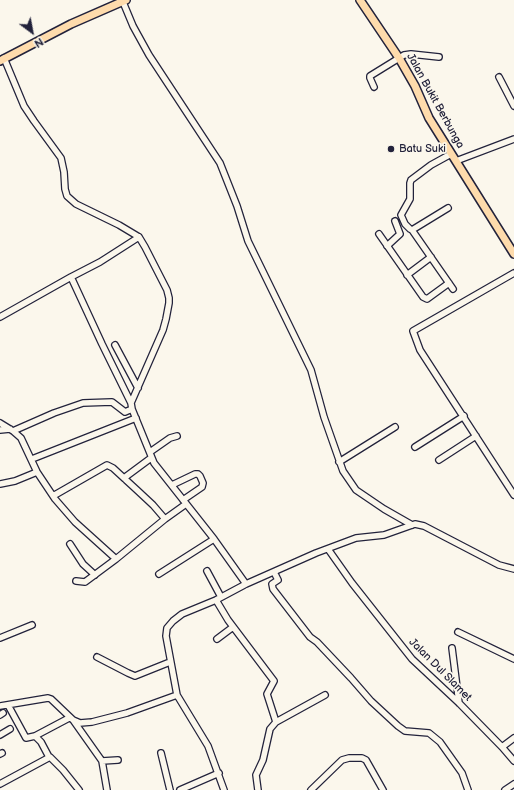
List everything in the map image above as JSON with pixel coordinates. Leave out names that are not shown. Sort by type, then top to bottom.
[{"type":"main road","name":"Jalan Bukit Berbunga","points":[[360,0],[399,58],[415,86],[429,118],[514,254]]},
{"type":"main road","points":[[2,59],[71,24],[124,1]]},
{"type":"street","points":[[124,1],[133,26],[149,55],[220,163],[237,206],[248,240],[311,370],[324,417],[343,471],[356,490],[384,509],[412,525]]},
{"type":"street","points":[[374,86],[370,76],[399,58],[408,54],[439,57]]},
{"type":"street","points":[[2,59],[24,106],[61,158],[64,172],[65,193],[69,200],[119,225],[139,237],[167,290],[170,304],[163,330],[131,403]]},
{"type":"street","points":[[499,77],[514,106]]},
{"type":"street","points":[[456,161],[514,139]]},
{"type":"street","points":[[451,154],[431,165],[411,180],[410,199],[401,215],[405,224],[410,230],[412,230],[453,289]]},
{"type":"street","points":[[412,230],[448,208]]},
{"type":"street","points":[[387,246],[400,234],[395,221]]},
{"type":"street","points":[[379,234],[423,298],[428,299],[449,282]]},
{"type":"street","points":[[0,317],[100,262],[139,237]]},
{"type":"street","points":[[407,275],[431,257]]},
{"type":"street","points":[[514,273],[413,331],[420,350],[464,416],[514,496]]},
{"type":"street","points":[[71,277],[131,403],[132,409],[151,455],[246,584]]},
{"type":"street","points":[[115,345],[138,388]]},
{"type":"street","points":[[0,430],[12,430],[83,403],[112,402],[125,412],[132,409]]},
{"type":"street","points":[[415,447],[464,416]]},
{"type":"street","points":[[32,459],[136,418]]},
{"type":"street","points":[[0,423],[12,430],[21,438],[37,472],[53,496],[75,522],[116,559]]},
{"type":"street","points":[[339,462],[395,427]]},
{"type":"street","points":[[124,478],[170,438],[177,436]]},
{"type":"street","points":[[439,460],[476,436]]},
{"type":"street","points":[[53,496],[107,465],[113,468],[124,478],[153,505],[165,519]]},
{"type":"street","points":[[0,484],[15,481],[37,472]]},
{"type":"street","points":[[76,581],[85,582],[116,559],[185,502],[202,487],[203,483],[200,476],[195,474],[172,485]]},
{"type":"street","points":[[224,790],[208,746],[177,695],[166,636],[169,625],[182,614],[218,601],[246,584],[275,574],[319,552],[356,538],[384,536],[412,525],[419,524],[494,563],[514,569]]},
{"type":"street","points":[[159,574],[214,539]]},
{"type":"street","points":[[70,544],[83,564],[95,575]]},
{"type":"street","name":"Jalan Dul Slamet","points":[[328,549],[352,583],[412,659],[459,703],[514,761]]},
{"type":"street","points":[[207,571],[218,601],[233,627],[274,680],[267,693],[276,722]]},
{"type":"street","points":[[275,574],[278,581],[272,585],[273,589],[310,637],[317,642],[371,701],[398,726],[406,731],[429,733],[440,742],[462,773],[468,790]]},
{"type":"street","points":[[0,638],[32,625]]},
{"type":"street","points":[[217,639],[233,627]]},
{"type":"street","points":[[458,632],[514,659]]},
{"type":"street","points":[[452,648],[459,703]]},
{"type":"street","points":[[98,657],[135,676],[170,662]]},
{"type":"street","points":[[8,705],[25,738],[29,738],[71,719],[80,723],[103,719],[127,713],[177,695]]},
{"type":"street","points":[[258,790],[256,775],[263,760],[270,729],[276,722],[325,695]]},
{"type":"street","points":[[0,706],[48,698],[51,699],[71,719],[102,761],[107,790]]},
{"type":"street","points":[[0,735],[10,729]]},
{"type":"street","points":[[35,736],[41,742],[49,757],[52,758],[80,790]]},
{"type":"street","points":[[502,747],[514,738]]},
{"type":"street","points":[[161,753],[170,790]]},
{"type":"street","points":[[0,784],[49,757]]},
{"type":"street","points":[[311,790],[342,760],[349,758],[362,758],[366,760],[383,790]]},
{"type":"street","points":[[102,761],[118,760]]},
{"type":"street","points":[[180,790],[219,773]]},
{"type":"street","points":[[505,790],[514,784]]},
{"type":"place","name":"Batu Suki","points":[[391,149]]}]
